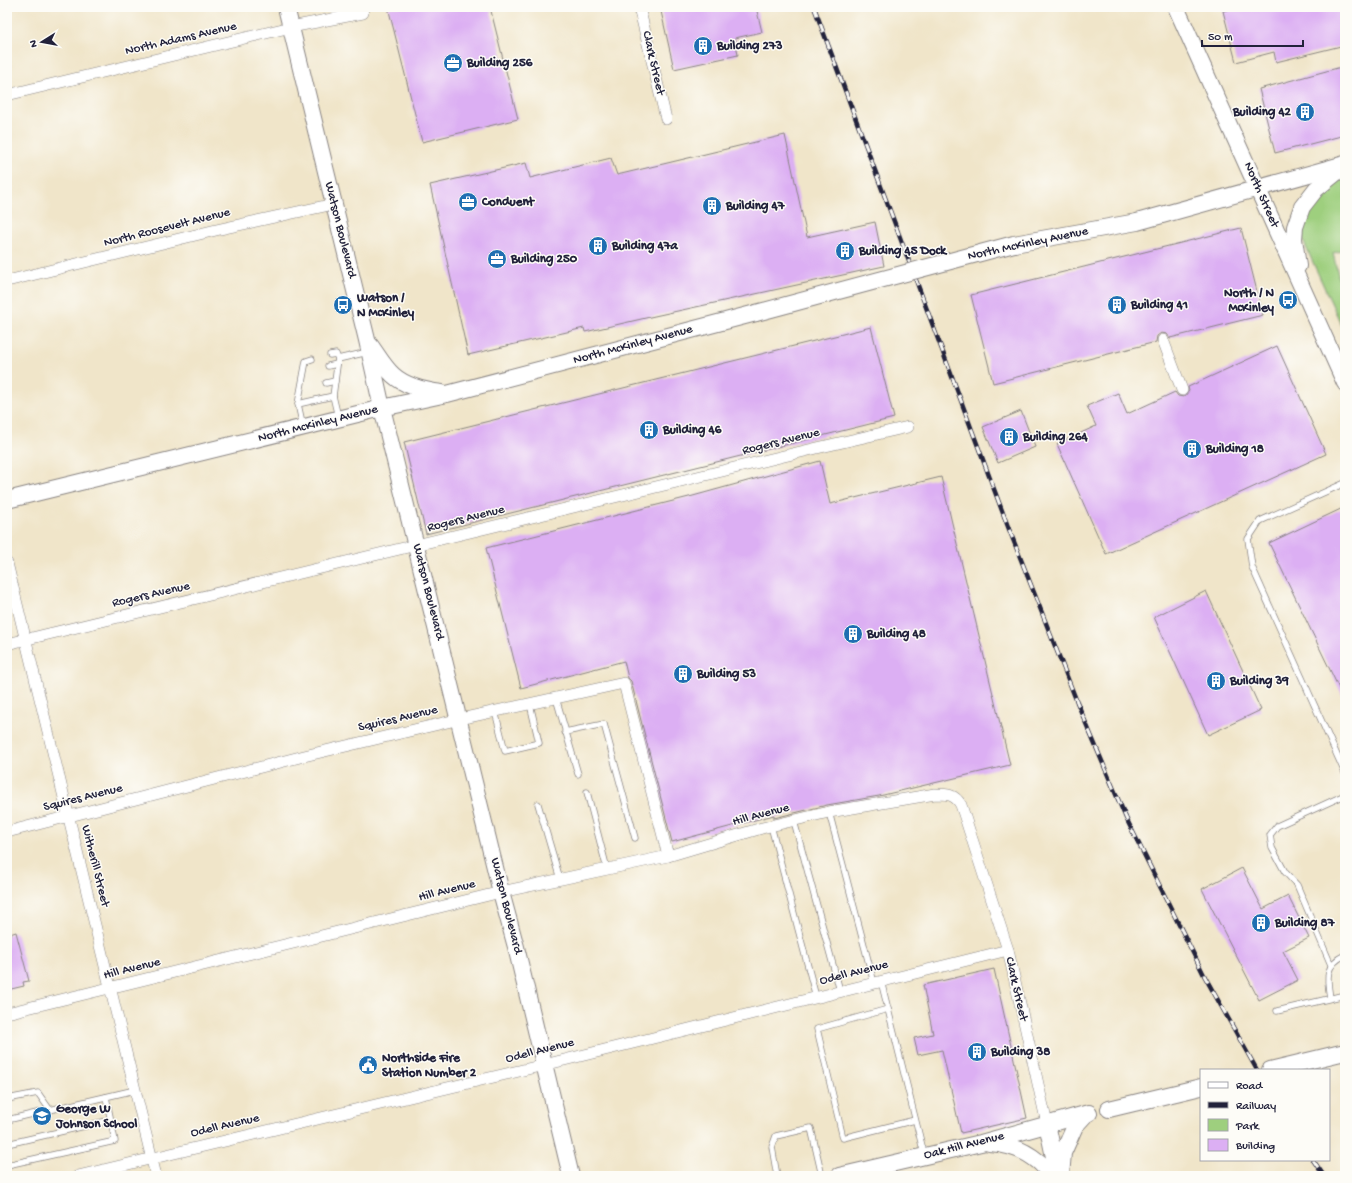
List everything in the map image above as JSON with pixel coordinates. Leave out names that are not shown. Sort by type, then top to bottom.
[{"type":"street","name":"Watson Boulevard","points":[[286,7],[382,408],[460,719],[571,1176]]},
{"type":"street","name":"Clark Street","points":[[639,7],[666,118]]},
{"type":"street","name":"North Street","points":[[1176,7],[1345,383]]},
{"type":"street","name":"North Adams Avenue","points":[[7,95],[291,27],[363,13]]},
{"type":"street","name":"North McKinley Avenue","points":[[7,500],[382,408],[448,394],[1014,244],[1137,222],[1257,187],[1345,165]]},
{"type":"street","points":[[1301,287],[1294,239],[1295,227],[1300,213],[1316,189],[1345,165]]},
{"type":"street","name":"North Roosevelt Avenue","points":[[7,281],[216,230],[334,204]]},
{"type":"street","points":[[1163,340],[1182,390]]},
{"type":"street","points":[[368,346],[393,375],[407,384],[432,392],[448,394]]},
{"type":"street","name":"Rogers Avenue","points":[[7,644],[908,427]]},
{"type":"street","name":"Witherill Street","points":[[7,563],[156,1176]]},
{"type":"street","name":"Squires Avenue","points":[[7,832],[296,758],[460,719],[624,683],[668,856]]},
{"type":"street","name":"Hill Avenue","points":[[7,1013],[502,892],[668,856],[771,826],[829,812],[935,794],[947,794],[952,796],[957,799],[961,805]]},
{"type":"street","name":"Clark Street","points":[[961,805],[1008,950],[1060,1176]]},
{"type":"street","name":"Odell Avenue","points":[[78,1176],[544,1064],[1008,950]]},
{"type":"street","points":[[1274,1069],[1345,1052]]},
{"type":"street","points":[[1109,1109],[1200,1087]]},
{"type":"street","name":"Oak Hill Avenue","points":[[839,1176],[981,1143],[1087,1114],[1075,1126],[1063,1153],[1060,1176]]},
{"type":"street","points":[[981,1143],[999,1144],[1021,1150],[1040,1162],[1052,1176]]},
{"type":"lane","points":[[328,366],[368,346]]},
{"type":"lane","points":[[330,355],[336,354],[338,362],[333,396],[338,419]]},
{"type":"lane","points":[[303,427],[298,404],[306,361],[312,359]]},
{"type":"lane","points":[[304,372],[311,370]]},
{"type":"lane","points":[[326,383],[335,381]]},
{"type":"lane","points":[[301,389],[308,387]]},
{"type":"lane","points":[[298,404],[333,396]]},
{"type":"lane","points":[[1345,483],[1260,521],[1248,539],[1252,567],[1345,773]]},
{"type":"lane","points":[[556,698],[578,774]]},
{"type":"lane","points":[[495,711],[505,750],[532,745],[539,743],[530,704]]},
{"type":"lane","points":[[566,732],[604,724],[635,838]]},
{"type":"lane","points":[[587,792],[607,869]]},
{"type":"lane","points":[[1331,965],[1297,885],[1285,872],[1272,848],[1270,835],[1277,826],[1345,795]]},
{"type":"lane","points":[[538,804],[560,879]]},
{"type":"lane","points":[[829,812],[877,982],[888,1010],[924,1156]]},
{"type":"lane","points":[[794,821],[840,991]]},
{"type":"lane","points":[[771,826],[816,997]]},
{"type":"lane","points":[[1330,998],[1327,977],[1331,965],[1340,957],[1345,955]]},
{"type":"lane","points":[[1277,1011],[1345,995]]},
{"type":"lane","points":[[888,1010],[816,1029],[844,1138],[915,1120]]},
{"type":"lane","points":[[7,1120],[135,1090]]},
{"type":"lane","points":[[7,1099],[38,1092],[50,1110]]},
{"type":"lane","points":[[7,1165],[115,1140],[106,1097]]},
{"type":"lane","points":[[7,1144],[111,1120]]},
{"type":"lane","points":[[777,1176],[772,1147],[776,1136],[810,1128],[822,1176]]},
{"type":"green space","points":[[1345,178],[1345,250],[1333,253],[1345,305],[1345,333],[1300,234],[1309,198],[1323,183]]},
{"type":"building","name":"Building 256","points":[[388,7],[490,7],[518,119],[422,142]]},
{"type":"building","name":"Building 273","points":[[660,7],[756,7],[762,32],[735,38],[738,55],[674,69]]},
{"type":"building","points":[[1239,7],[1345,7],[1345,45],[1276,62],[1274,52],[1236,62],[1223,11]]},
{"type":"building","name":"Building 42","points":[[1345,66],[1345,135],[1275,153],[1259,89]]},
{"type":"building","points":[[785,135],[807,237],[875,222],[884,266],[585,332],[584,328],[468,355],[430,185],[526,163],[530,178],[611,158],[617,175]]},
{"type":"building","name":"Building 41","points":[[1241,228],[1263,315],[1170,338],[1167,334],[1161,333],[1157,336],[1156,342],[993,383],[971,295]]},
{"type":"building","name":"Building 46","points":[[871,327],[894,418],[426,534],[404,442]]},
{"type":"building","name":"Building 18","points":[[1277,346],[1326,454],[1106,554],[1057,444],[1096,426],[1087,406],[1118,393],[1127,414],[1175,392],[1178,396],[1184,397],[1189,391],[1188,387]]},
{"type":"building","name":"Building 264","points":[[1021,411],[1035,447],[998,463],[983,427]]},
{"type":"building","name":"Building 48","points":[[820,461],[830,504],[941,477],[1010,765],[879,796],[827,805],[774,818],[774,815],[672,842],[631,681],[628,678],[624,661],[521,688],[486,548],[693,496]]},
{"type":"building","points":[[1345,507],[1345,701],[1269,543]]},
{"type":"building","name":"Building 39","points":[[1206,591],[1261,710],[1208,735],[1154,617]]},
{"type":"building","name":"Building 87","points":[[1242,868],[1263,909],[1288,896],[1309,938],[1283,951],[1298,980],[1259,1000],[1202,889]]},
{"type":"building","points":[[16,932],[29,981],[23,982],[24,986],[7,990],[7,935]]},
{"type":"building","name":"Building 38","points":[[994,969],[1027,1118],[961,1133],[942,1050],[918,1055],[914,1038],[933,1034],[923,985]]},
{"type":"railway","points":[[814,7],[1007,524],[1077,702],[1126,818],[1205,977],[1256,1069]]},
{"type":"railway","points":[[1314,1161],[1324,1176]]},
{"type":"place","name":"Building 273","points":[[703,46]]},
{"type":"place","name":"Building 256","points":[[453,63]]},
{"type":"place","name":"Building 42","points":[[1305,112]]},
{"type":"place","name":"Conduent","points":[[468,202]]},
{"type":"place","name":"Building 47","points":[[712,206]]},
{"type":"place","name":"Building 47a","points":[[598,246]]},
{"type":"place","name":"Building 45 Dock","points":[[845,251]]},
{"type":"place","name":"Building 250","points":[[497,259]]},
{"type":"place","name":"North / N McKinley","points":[[1288,300]]},
{"type":"place","name":"Watson / N McKinley","points":[[343,305]]},
{"type":"place","name":"Building 41","points":[[1117,305]]},
{"type":"place","name":"Building 46","points":[[649,430]]},
{"type":"place","name":"Building 264","points":[[1009,437]]},
{"type":"place","name":"Building 18","points":[[1192,449]]},
{"type":"place","name":"Building 48","points":[[853,634]]},
{"type":"place","name":"Building 53","points":[[683,674]]},
{"type":"place","name":"Building 39","points":[[1216,681]]},
{"type":"place","name":"Building 87","points":[[1261,923]]},
{"type":"place","name":"Building 38","points":[[977,1052]]},
{"type":"place","name":"Northside Fire Station Number 2","points":[[368,1065]]},
{"type":"place","name":"George W Johnson School","points":[[42,1116]]}]
